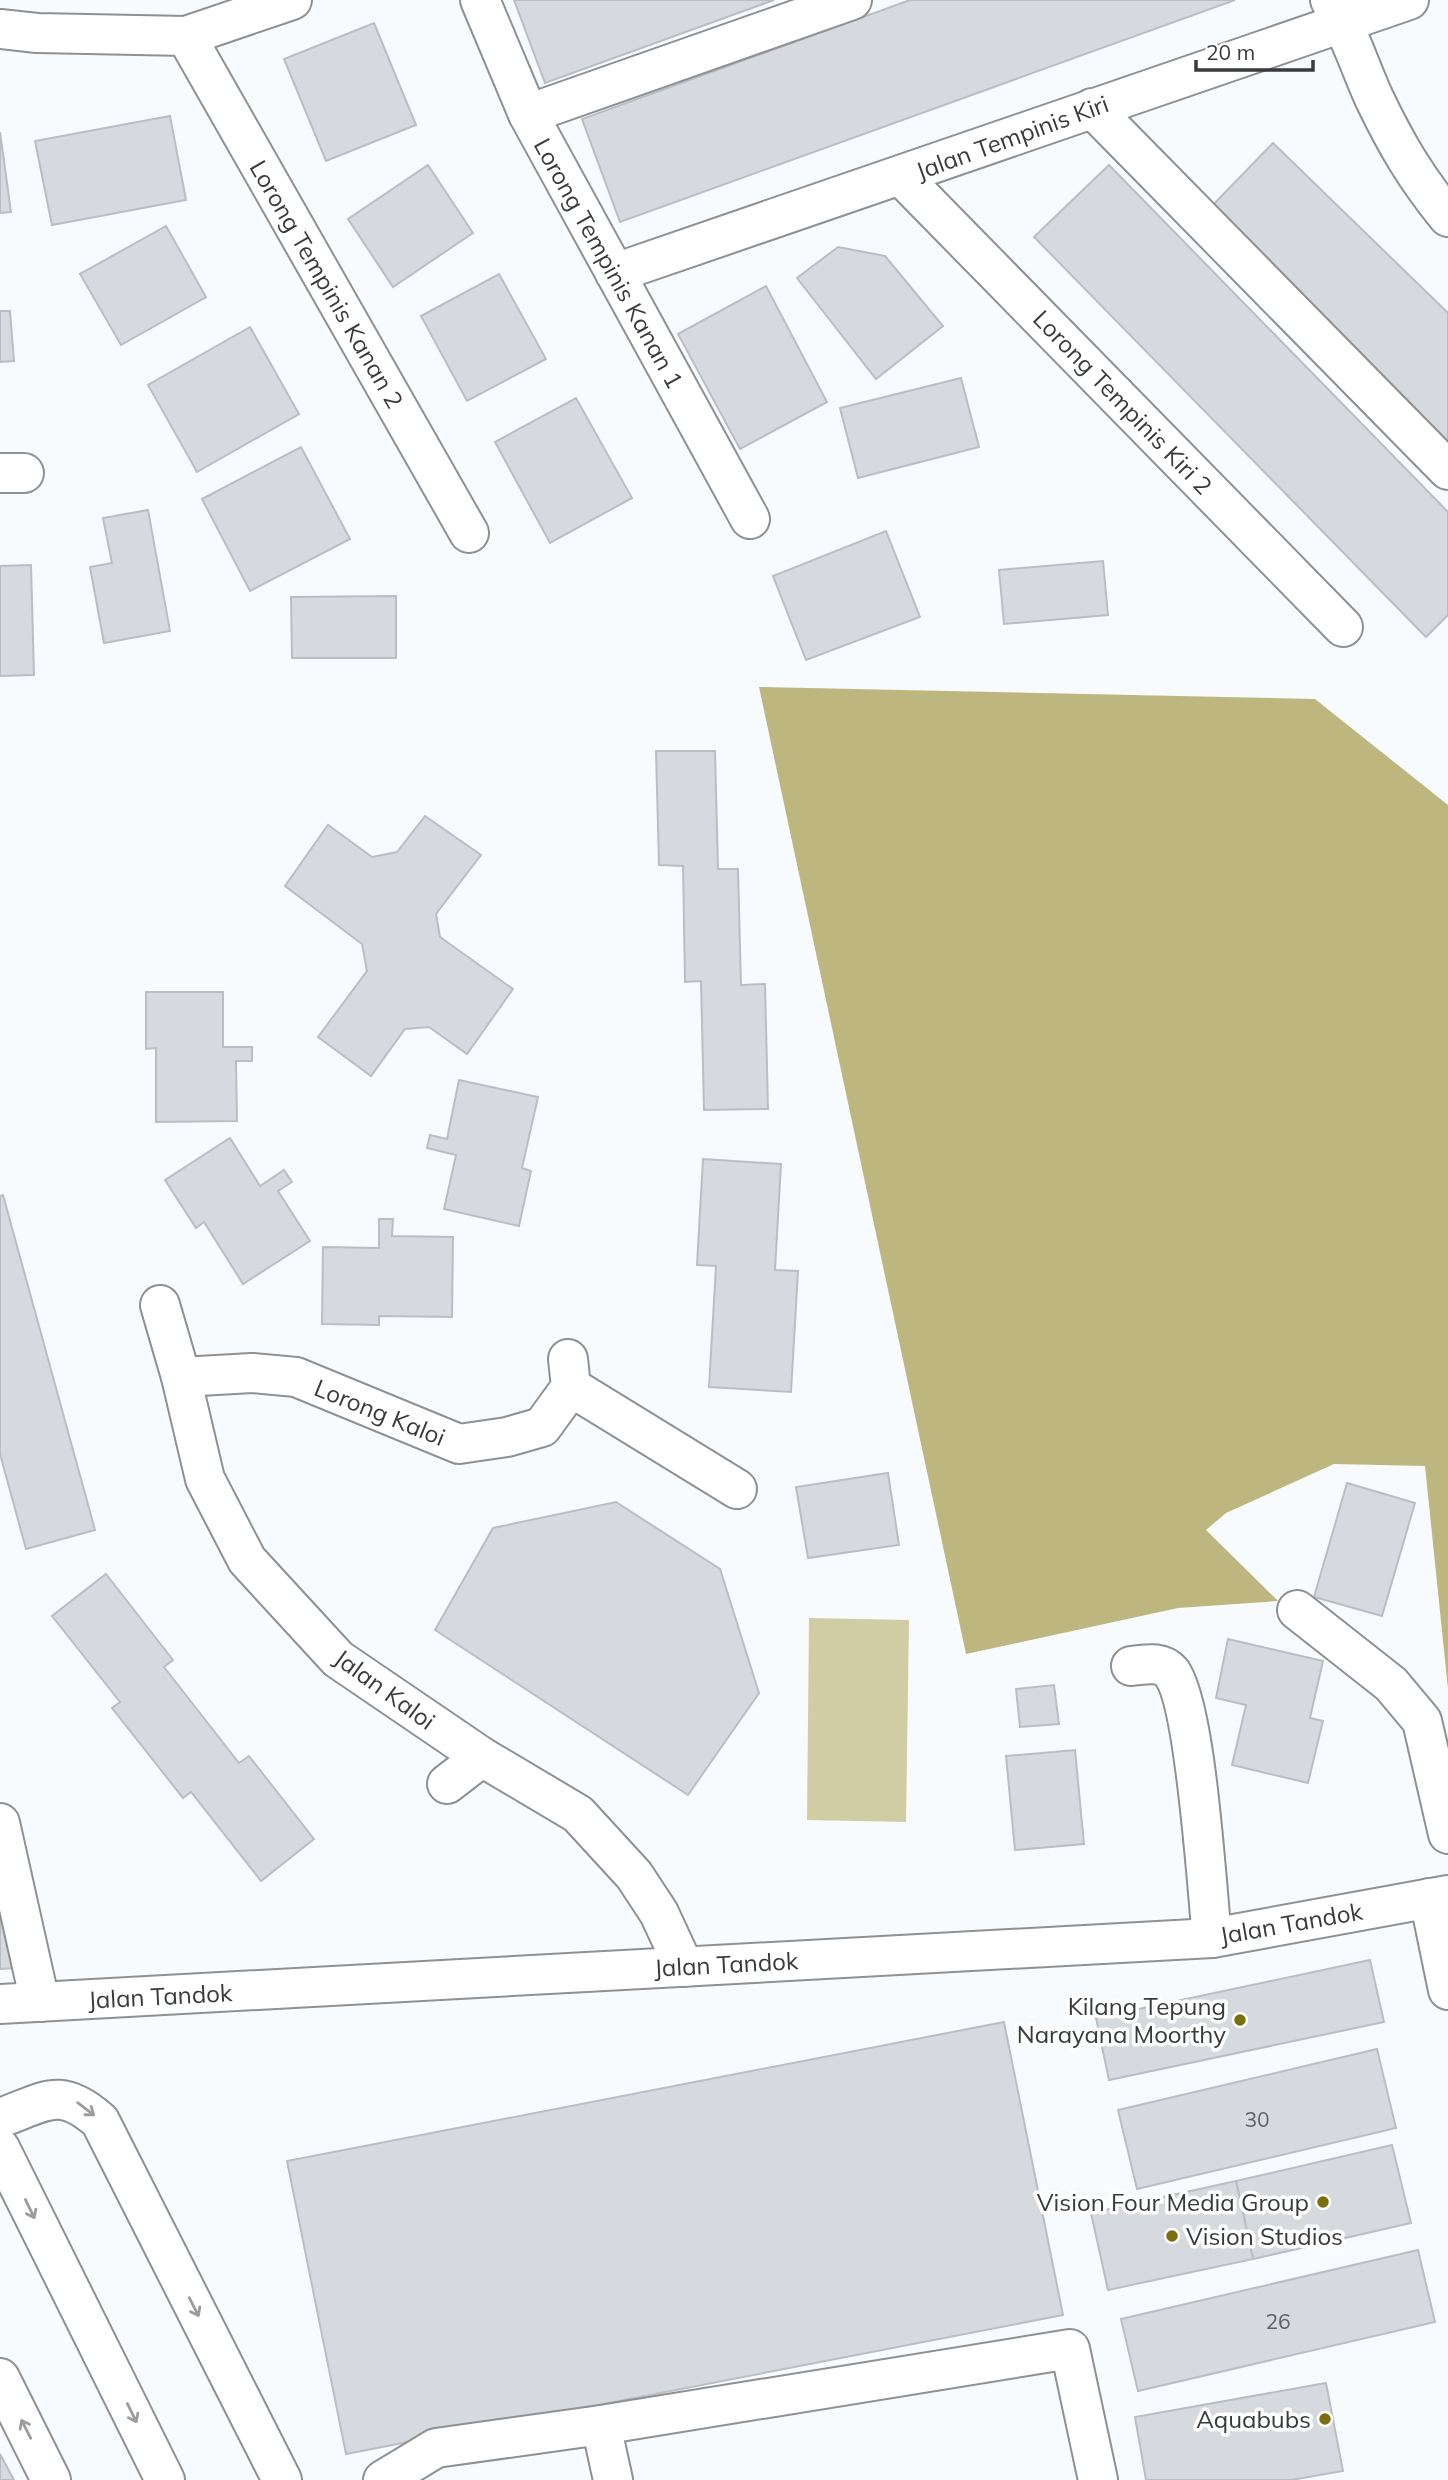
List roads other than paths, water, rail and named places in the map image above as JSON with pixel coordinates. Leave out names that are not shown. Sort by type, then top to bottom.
[{"type":"street","points":[[0,29],[37,33],[186,36],[292,0]]},
{"type":"street","name":"Lorong Tempinis Kanan 1","points":[[480,0],[528,114],[750,519]]},
{"type":"street","points":[[528,114],[852,0]]},
{"type":"street","name":"Jalan Tempinis Kiri","points":[[615,273],[902,177],[1092,108],[1336,11],[1409,0]]},
{"type":"street","points":[[1336,11],[1374,97],[1416,179],[1448,217]]},
{"type":"street","name":"Lorong Tempinis Kanan 2","points":[[186,36],[469,533]]},
{"type":"street","points":[[1092,108],[1448,470]]},
{"type":"street","name":"Lorong Tempinis Kiri 2","points":[[902,177],[1343,627]]},
{"type":"street","name":"Jalan Kaloi","points":[[160,1305],[181,1377],[205,1479],[247,1560],[338,1659],[482,1757],[578,1814],[611,1846],[659,1913],[684,1967]]},
{"type":"street","name":"Lorong Kaloi","points":[[181,1377],[252,1373],[296,1377],[459,1444],[507,1437],[542,1427],[570,1373],[737,1489]]},
{"type":"street","points":[[1297,1610],[1391,1684],[1422,1721],[1448,1834]]},
{"type":"street","points":[[1131,1666],[1156,1663],[1171,1672],[1183,1701],[1193,1753],[1212,1938]]},
{"type":"street","points":[[447,1784],[482,1757]]},
{"type":"street","points":[[0,1823],[40,2002]]},
{"type":"street","points":[[1438,1897],[1448,1990]]},
{"type":"street","name":"Jalan Tandok","points":[[0,2004],[1212,1938],[1438,1897]]},
{"type":"street","points":[[0,2118],[60,2097],[81,2104],[100,2121],[282,2480]]},
{"type":"street","points":[[0,2148],[165,2480]]},
{"type":"street","points":[[383,2480],[436,2448],[601,2425],[1070,2349],[1098,2480]]},
{"type":"street","points":[[0,2378],[51,2480]]},
{"type":"street","points":[[601,2425],[612,2480]]},
{"type":"place","name":"Kilang Tepung Narayana Moorthy","points":[[1240,2020]]},
{"type":"place","name":"Vision Four Media Group","points":[[1323,2202]]},
{"type":"place","name":"Vision Studios","points":[[1172,2236]]},
{"type":"place","name":"Aquabubs","points":[[1325,2419]]}]
